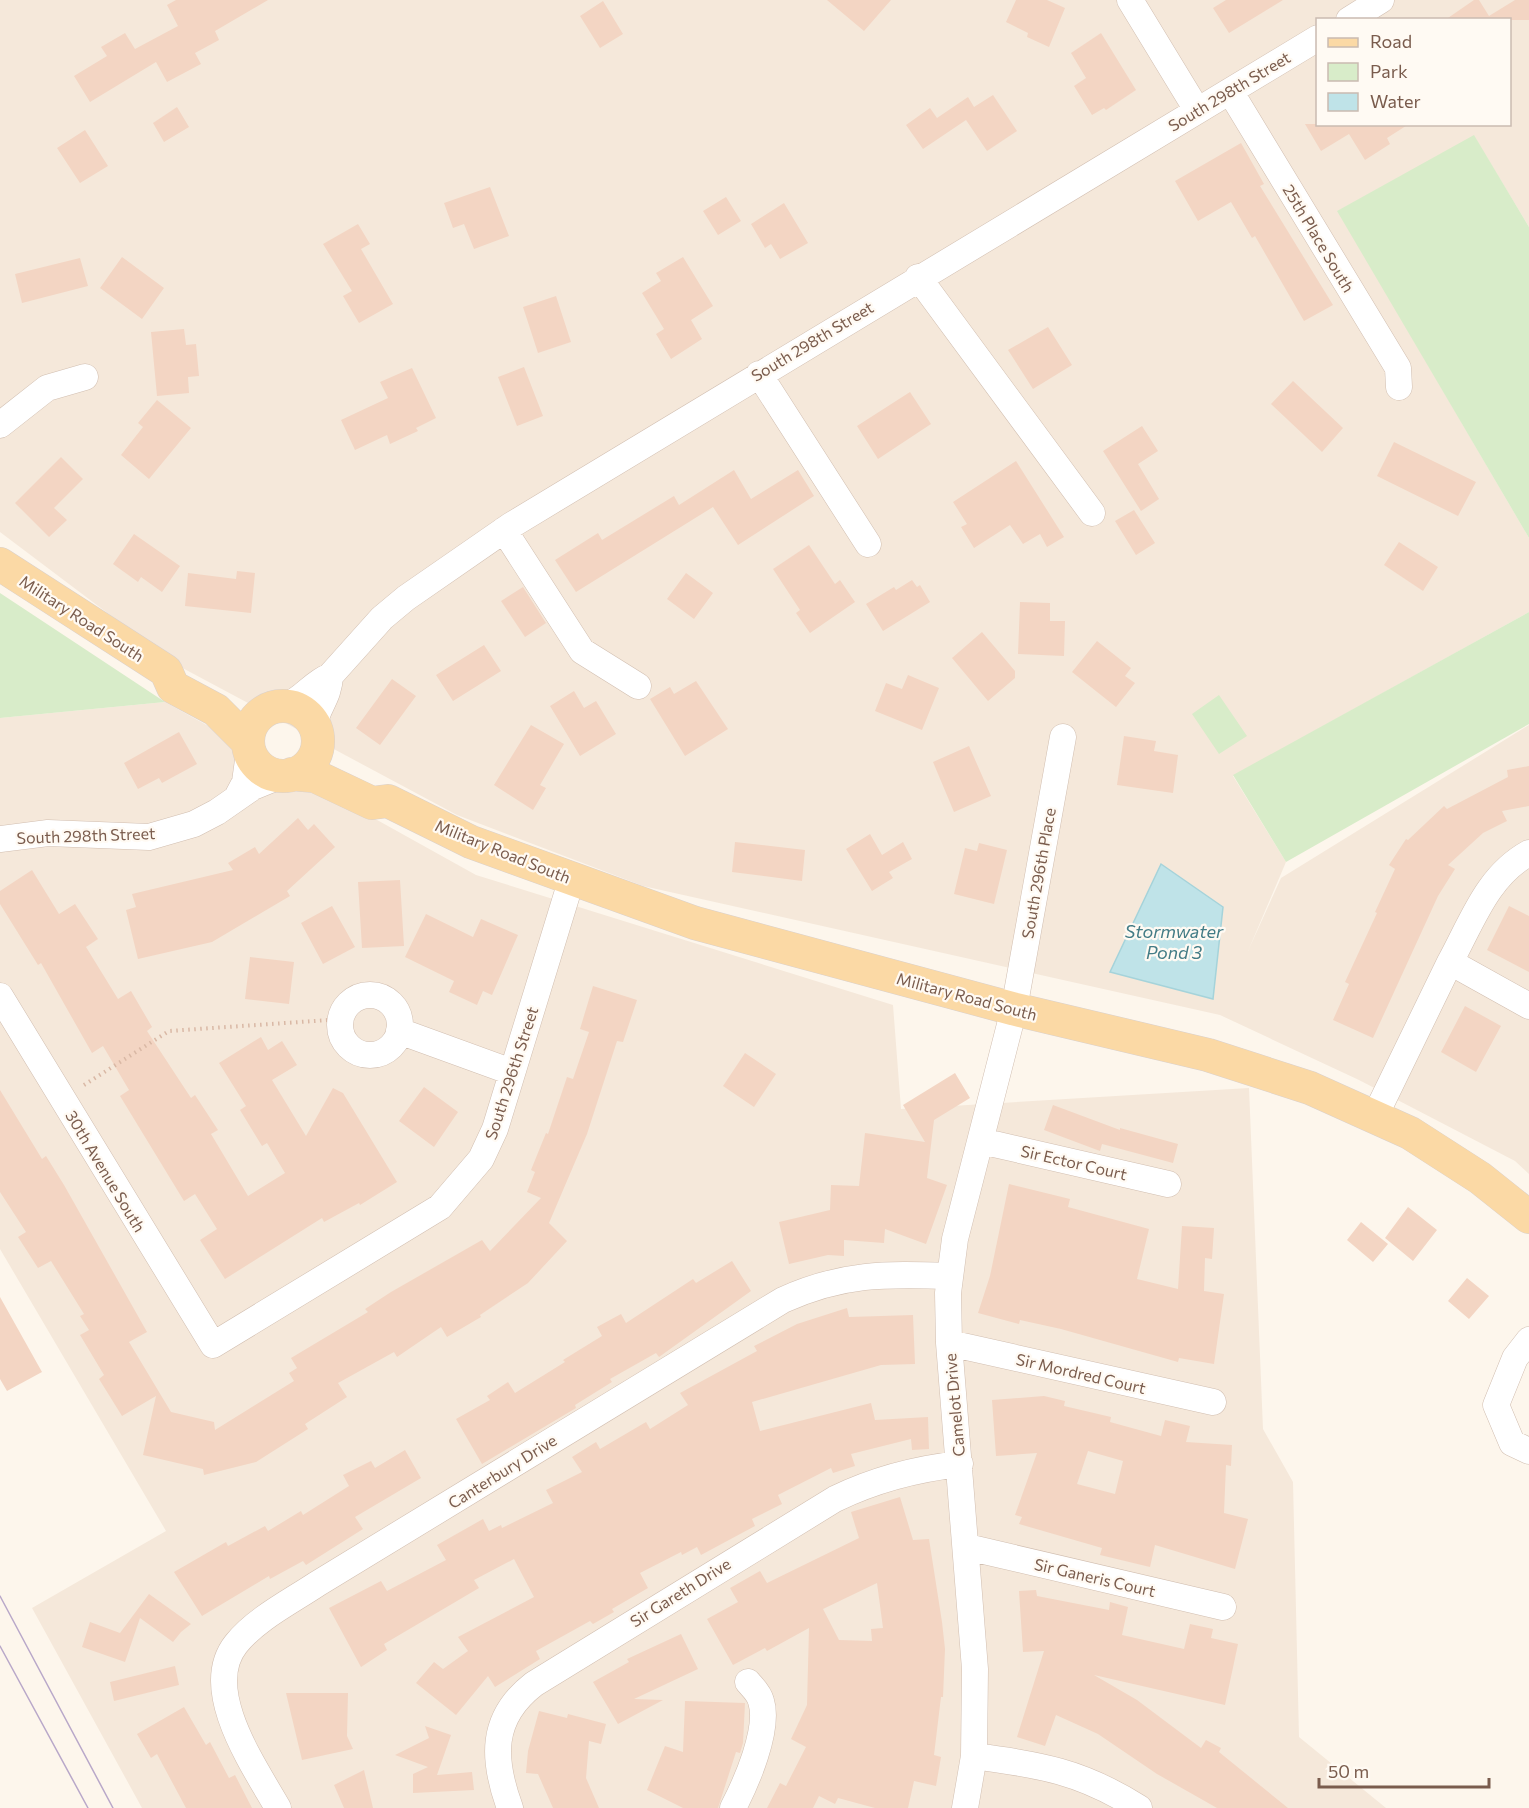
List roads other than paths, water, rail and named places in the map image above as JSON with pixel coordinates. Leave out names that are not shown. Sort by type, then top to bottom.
[{"type":"main road","name":"Military Road South","points":[[0,564],[166,671],[173,687],[216,710],[229,720],[248,747]]},
{"type":"main road","name":"Military Road South","points":[[166,671],[185,670],[247,703],[279,706]]},
{"type":"main road","points":[[279,706],[307,715],[316,730],[314,758],[306,767],[286,775],[263,770],[248,747],[254,720],[279,706]]},
{"type":"main road","name":"Military Road South","points":[[316,730],[340,765],[381,787],[388,801]]},
{"type":"main road","name":"Military Road South","points":[[286,775],[315,776],[372,803],[388,801],[471,842],[695,923],[1014,1009],[1208,1055],[1268,1072],[1375,1116],[1442,1152],[1529,1217]]},
{"type":"street","points":[[1130,0],[1197,110]]},
{"type":"street","points":[[1352,18],[1382,0]]},
{"type":"street","name":"South 298th Street","points":[[279,706],[302,697],[318,681],[330,676],[382,618],[406,598],[504,530],[918,277],[1316,39]]},
{"type":"street","name":"25th Place South","points":[[1230,91],[1398,368],[1399,387]]},
{"type":"street","points":[[918,277],[1092,513]]},
{"type":"street","points":[[759,374],[868,544]]},
{"type":"street","points":[[0,425],[47,388],[85,377]]},
{"type":"street","points":[[504,530],[582,651],[638,686]]},
{"type":"street","name":"South 298th Street","points":[[316,730],[330,691],[330,676]]},
{"type":"street","name":"South 296th Place","points":[[1014,1009],[1063,737]]},
{"type":"street","points":[[236,799],[245,782],[248,747]]},
{"type":"street","name":"South 298th Street","points":[[0,839],[48,833],[149,837],[195,825],[253,787],[286,775]]},
{"type":"street","points":[[1375,1116],[1450,962],[1493,881],[1512,862],[1529,853]]},
{"type":"street","name":"South 296th Street","points":[[213,1345],[440,1207],[481,1159],[495,1129],[572,878]]},
{"type":"street","points":[[1450,962],[1529,1006]]},
{"type":"street","name":"30th Avenue South","points":[[0,996],[213,1345]]},
{"type":"street","name":"Camelot Drive","points":[[964,1808],[974,1756],[975,1669],[949,1343],[949,1276],[955,1239],[1014,1009]]},
{"type":"street","points":[[399,1031],[512,1072]]},
{"type":"street","name":"Sir Ector Court","points":[[981,1141],[1168,1184]]},
{"type":"street","name":"Canterbury Drive","points":[[278,1808],[246,1749],[226,1703],[223,1686],[222,1671],[227,1657],[236,1643],[251,1629],[327,1578],[783,1300],[825,1283],[845,1278],[892,1275],[949,1276]]},
{"type":"street","points":[[1529,1340],[1515,1358],[1496,1405],[1512,1443],[1529,1451]]},
{"type":"street","name":"Sir Mordred Court","points":[[949,1343],[1213,1402]]},
{"type":"street","name":"Sir Gareth Drive","points":[[510,1808],[498,1762],[499,1735],[511,1706],[534,1684],[760,1543],[836,1499],[894,1475],[960,1464]]},
{"type":"street","name":"Sir Ganeris Court","points":[[967,1547],[1223,1607]]},
{"type":"street","points":[[733,1808],[754,1756],[763,1716],[761,1699],[748,1682]]},
{"type":"street","points":[[974,1756],[1060,1770],[1097,1784],[1139,1808]]},
{"type":"water","name":"Stormwater Pond 3","points":[[1161,864],[1223,907],[1213,999],[1110,972]]},
{"type":"tram line","points":[[0,1596],[113,1808]]},
{"type":"tram line","points":[[0,1646],[88,1808]]}]
